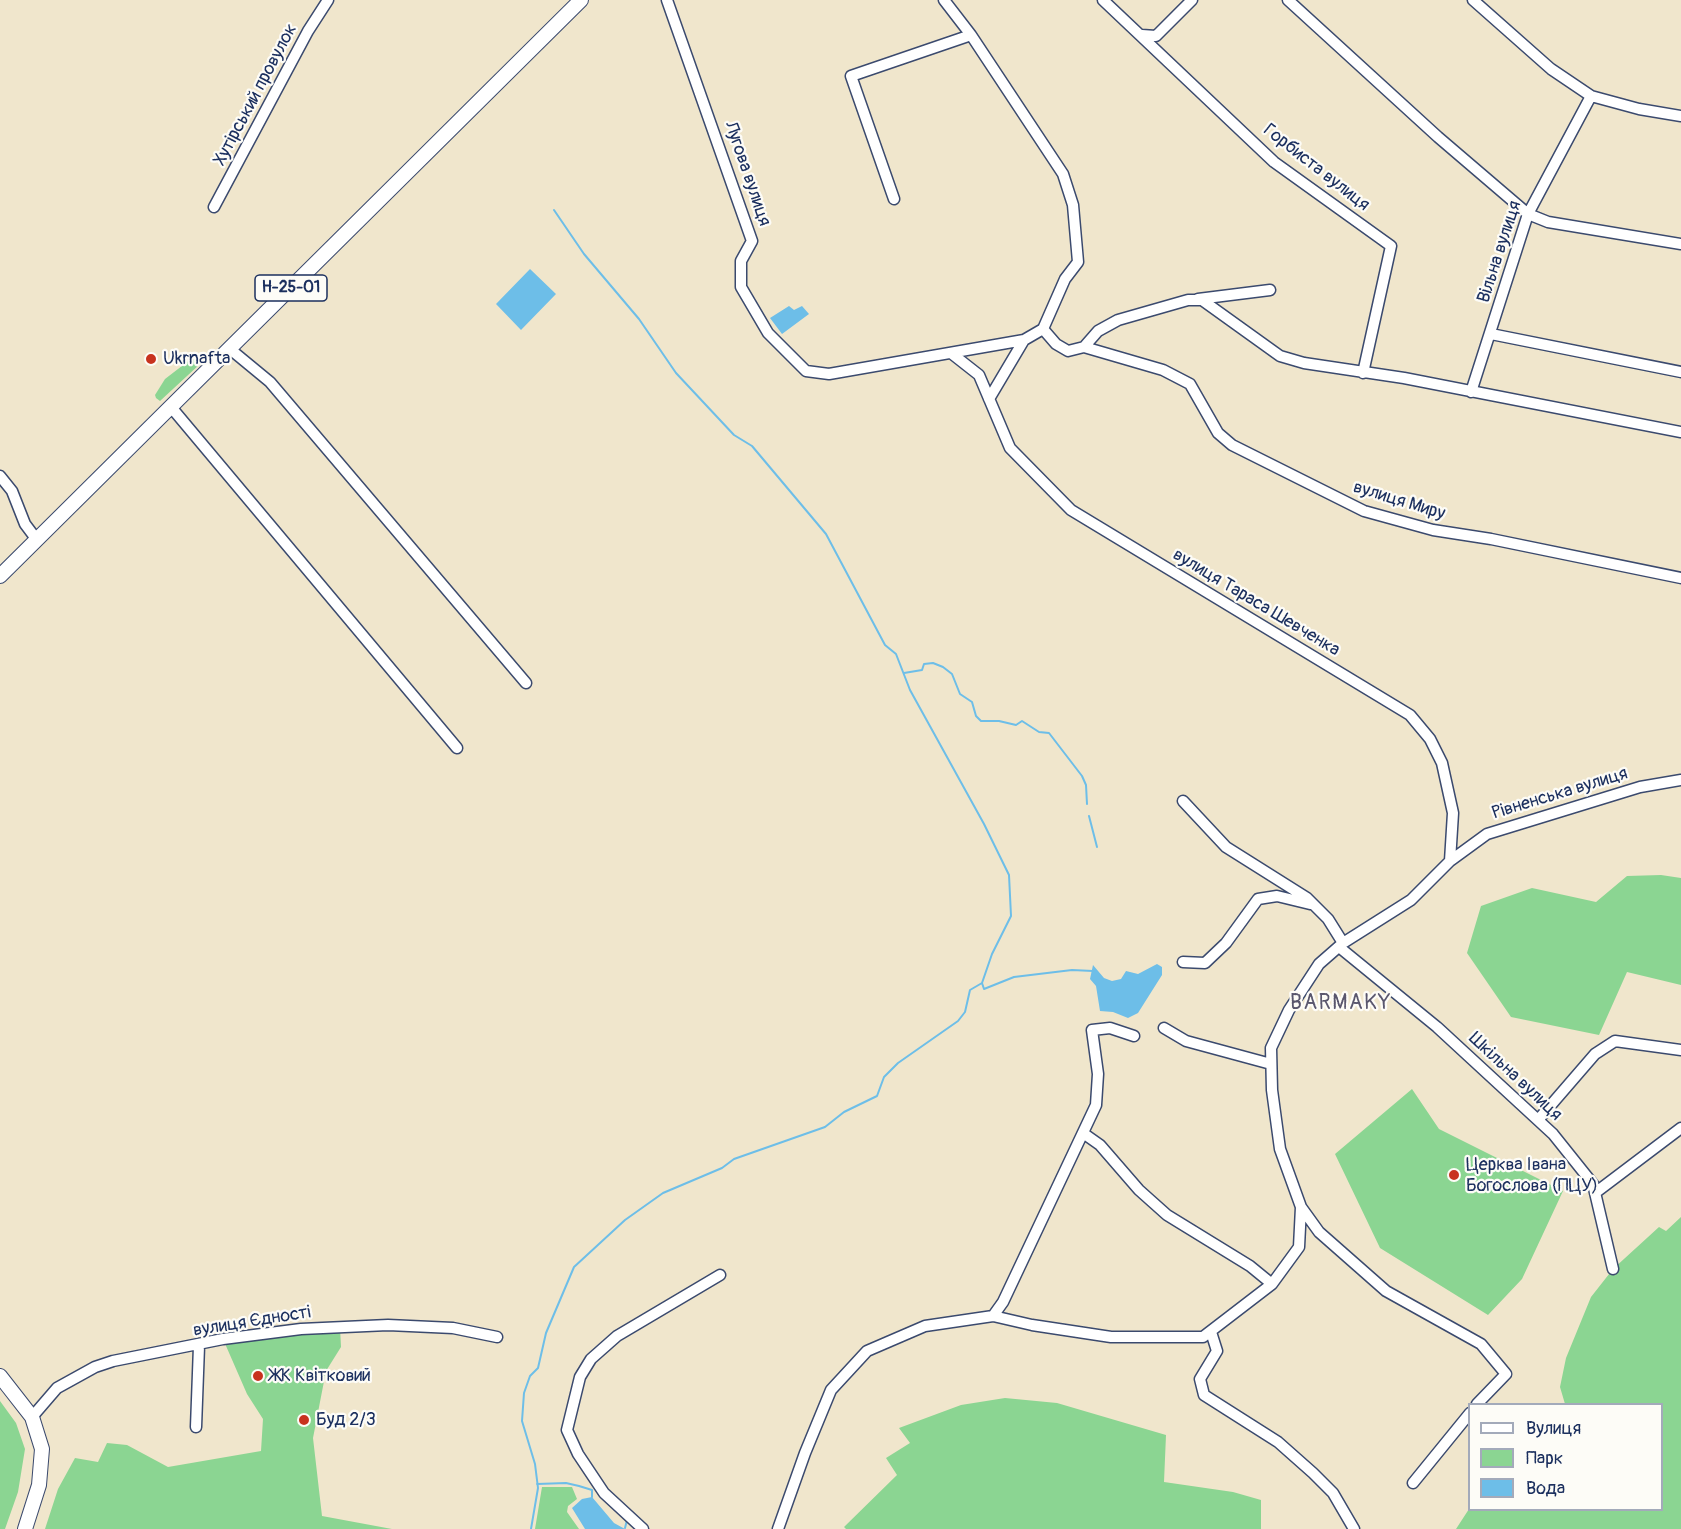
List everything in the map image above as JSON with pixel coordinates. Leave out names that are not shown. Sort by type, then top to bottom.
[{"type":"main road","name":"Н-25-01","points":[[0,576],[581,0]]},
{"type":"main road","points":[[0,1376],[32,1417],[40,1440],[42,1464],[39,1485],[25,1529]]},
{"type":"street","name":"Хутірський провулок","points":[[214,207],[308,31],[328,0]]},
{"type":"street","name":"Лугова вулиця","points":[[667,0],[752,242],[741,261],[741,287],[768,333],[806,371],[829,374],[1024,340]]},
{"type":"street","points":[[944,0],[971,35],[1063,174],[1073,205],[1078,262],[1065,279],[1043,329],[1024,340],[990,399]]},
{"type":"street","name":"Горбиста вулиця","points":[[1103,0],[1142,34],[1274,162],[1391,246],[1363,373]]},
{"type":"street","points":[[1142,34],[1156,36],[1192,0]]},
{"type":"street","points":[[1288,0],[1528,214],[1548,222],[1681,244]]},
{"type":"street","points":[[1473,0],[1551,69],[1591,96],[1639,109],[1681,116]]},
{"type":"street","points":[[894,199],[851,76],[971,35]]},
{"type":"street","name":"Вільна вулиця","points":[[1471,392],[1528,214],[1591,96]]},
{"type":"street","points":[[1084,347],[1098,331],[1118,320],[1195,299],[1270,290]]},
{"type":"street","points":[[1195,299],[1209,303],[1281,357],[1363,373],[1404,378],[1681,432]]},
{"type":"street","name":"вулиця Миру","points":[[1043,329],[1056,344],[1068,351],[1084,347],[1163,370],[1190,384],[1218,433],[1232,445],[1364,511],[1433,530],[1491,539],[1681,578]]},
{"type":"street","points":[[1491,334],[1681,372]]},
{"type":"street","points":[[230,349],[270,382],[526,683]]},
{"type":"street","name":"вулиця Тараса Шевченка","points":[[951,353],[979,375],[1010,448],[1071,510],[1410,715],[1430,738],[1442,763],[1453,813],[1450,861]]},
{"type":"street","points":[[171,407],[457,748]]},
{"type":"street","points":[[0,476],[12,491],[25,524],[37,540]]},
{"type":"street","name":"Рівненська вулиця","points":[[778,1529],[805,1453],[831,1390],[867,1352],[925,1326],[993,1316],[1032,1325],[1111,1337],[1203,1337],[1272,1284],[1299,1247],[1301,1208],[1281,1149],[1271,1048],[1289,1010],[1319,964],[1341,945],[1412,900],[1450,861],[1487,834],[1640,787],[1681,780]]},
{"type":"street","name":"Шкільна вулиця","points":[[1183,801],[1226,847],[1250,860],[1313,905],[1328,919],[1341,945],[1437,1027],[1553,1134],[1586,1175],[1595,1193],[1613,1269]]},
{"type":"street","points":[[1184,962],[1205,963],[1226,943],[1258,899],[1276,896],[1313,905]]},
{"type":"street","points":[[993,1316],[1003,1302],[1096,1105],[1098,1074],[1092,1030],[1110,1028],[1134,1036]]},
{"type":"street","points":[[1164,1028],[1186,1041],[1271,1064]]},
{"type":"street","points":[[1538,1120],[1595,1054],[1615,1041],[1681,1050]]},
{"type":"street","points":[[1595,1193],[1681,1128]]},
{"type":"street","points":[[1083,1133],[1100,1145],[1139,1190],[1167,1215],[1250,1266],[1272,1284]]},
{"type":"street","points":[[1301,1208],[1319,1232],[1386,1291],[1481,1344],[1506,1374],[1478,1403]]},
{"type":"street","points":[[642,1528],[604,1493],[578,1455],[567,1430],[580,1377],[591,1359],[617,1336],[720,1275]]},
{"type":"street","name":"вулиця Єдності","points":[[32,1417],[57,1388],[95,1367],[141,1355],[223,1340],[301,1329],[388,1325],[453,1328],[497,1337]]},
{"type":"street","points":[[1210,1332],[1217,1351],[1200,1379],[1204,1395],[1278,1442],[1313,1473],[1333,1493],[1354,1529]]},
{"type":"street","points":[[196,1427],[198,1346]]},
{"type":"street","points":[[1413,1483],[1468,1415]]},
{"type":"green space","points":[[191,359],[198,359],[200,364],[160,401],[156,398],[155,395],[165,379]]},
{"type":"green space","points":[[1661,875],[1681,878],[1681,985],[1627,972],[1599,1035],[1511,1017],[1467,953],[1481,906],[1532,888],[1596,902],[1627,876]]},
{"type":"green space","points":[[1412,1089],[1439,1129],[1563,1191],[1522,1279],[1488,1315],[1380,1248],[1335,1154]]},
{"type":"green space","points":[[1681,1217],[1681,1529],[1456,1529],[1468,1511],[1663,1511],[1663,1403],[1565,1403],[1560,1387],[1566,1358],[1591,1297],[1613,1269],[1659,1227],[1666,1231]]},
{"type":"green space","points":[[340,1327],[341,1347],[326,1371],[313,1438],[322,1516],[392,1529],[45,1529],[58,1489],[75,1458],[98,1462],[107,1443],[127,1445],[168,1467],[261,1451],[263,1419],[247,1394],[223,1339]]},
{"type":"green space","points":[[1005,1398],[1057,1403],[1166,1435],[1164,1482],[1233,1492],[1261,1500],[1261,1529],[846,1529],[844,1527],[897,1475],[886,1458],[910,1443],[899,1428],[961,1405]]},
{"type":"green space","points":[[0,1401],[16,1423],[25,1449],[18,1492],[5,1529],[0,1529]]},
{"type":"green space","points":[[542,1487],[572,1487],[577,1499],[568,1506],[567,1512],[579,1529],[535,1529]]},
{"type":"water","points":[[530,269],[556,294],[521,330],[496,304]]},
{"type":"water","points":[[789,306],[794,310],[802,306],[809,314],[782,334],[770,318]]},
{"type":"water","points":[[1157,964],[1162,967],[1162,975],[1138,1013],[1128,1018],[1113,1012],[1100,1011],[1096,986],[1090,979],[1093,965],[1104,978],[1112,981],[1121,979],[1126,971],[1138,974]]},
{"type":"water","points":[[592,1497],[614,1523],[625,1529],[585,1529],[572,1508],[582,1499]]},
{"type":"waterway","points":[[531,1529],[538,1488],[535,1464],[522,1421],[524,1393],[530,1376],[538,1368],[546,1333],[574,1267],[625,1220],[663,1193],[722,1168],[734,1159],[825,1127],[844,1112],[877,1096],[884,1077],[898,1063],[958,1021],[965,1012],[970,990],[982,983],[992,954],[1011,916],[1009,875],[984,824],[910,690],[896,654],[885,645],[826,534],[752,446],[734,435],[676,373],[639,319],[584,254],[554,210]]},
{"type":"waterway","points":[[904,673],[922,670],[924,664],[933,663],[943,667],[952,674],[960,694],[972,702],[976,716],[981,721],[999,721],[1016,725],[1022,721],[1039,732],[1049,733],[1082,776],[1086,785],[1087,804]]},
{"type":"waterway","points":[[1089,816],[1097,847]]},
{"type":"waterway","points":[[982,983],[984,989],[1014,977],[1072,970],[1093,971]]},
{"type":"waterway","points":[[537,1484],[566,1483],[579,1486],[592,1490],[592,1497]]},
{"type":"waterway","points":[[625,1528],[627,1520]]},
{"type":"place","name":"Ukrnafta","points":[[151,359]]},
{"type":"place","name":"Церква Івана Богослова (ПЦУ)","points":[[1454,1175]]},
{"type":"place","name":"ЖК Квітковий","points":[[258,1376]]},
{"type":"place","name":"Буд 2/3","points":[[304,1420]]},
{"type":"district","name":"BARMAKY","points":[[1341,1004]]}]
